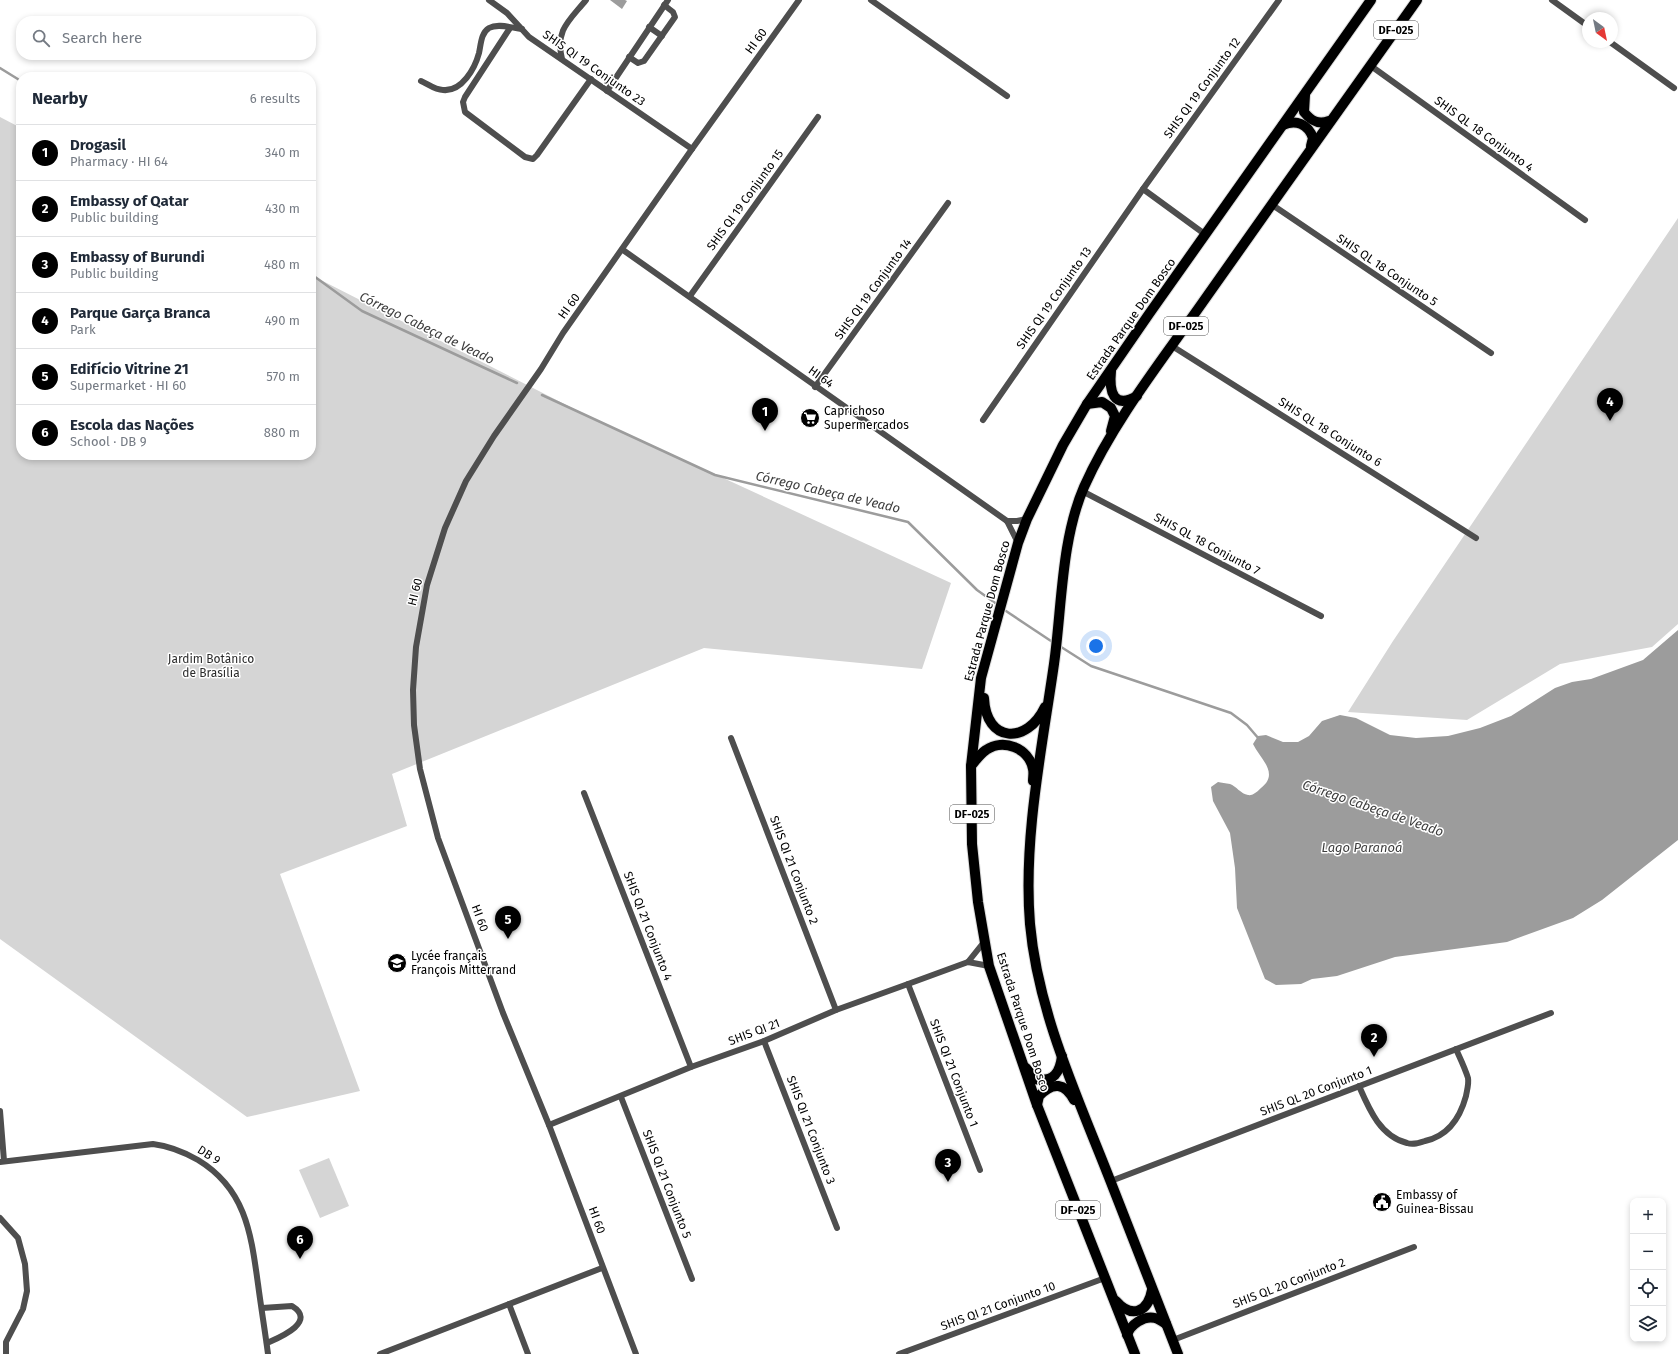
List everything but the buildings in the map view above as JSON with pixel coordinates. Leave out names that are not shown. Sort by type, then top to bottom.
[{"type":"main road","name":"Estrada Parque Dom Bosco","points":[[1135,1354],[1037,1105],[989,966],[984,942],[972,844],[971,766],[981,678],[1006,583],[1027,518],[1060,451],[1087,404],[1371,0]]},
{"type":"main road","name":"DF-025","points":[[1178,1354],[1085,1117],[1049,1017],[1030,926],[1029,864],[1035,799],[1056,652],[1058,618],[1070,538],[1082,491],[1104,450],[1138,395],[1329,121],[1418,0]]},
{"type":"main road","points":[[1305,95],[1304,112],[1310,119],[1318,123],[1329,121]]},
{"type":"main road","points":[[1283,125],[1291,122],[1298,122],[1306,127],[1313,138],[1310,150]]},
{"type":"main road","points":[[1112,369],[1110,383],[1111,390],[1115,397],[1121,401],[1127,401],[1138,395]]},
{"type":"main road","points":[[1087,404],[1102,402],[1113,412],[1114,420],[1104,450]]},
{"type":"main road","points":[[981,678],[984,710],[989,722],[995,728],[1004,733],[1015,735],[1025,731],[1036,723],[1049,699]]},
{"type":"main road","points":[[971,766],[987,749],[1002,744],[1016,748],[1024,754],[1033,768],[1033,792],[1035,799]]},
{"type":"main road","points":[[1023,1066],[1035,1078],[1047,1078],[1054,1075],[1060,1069],[1062,1054]]},
{"type":"main road","points":[[1037,1105],[1037,1099],[1042,1093],[1054,1087],[1060,1086],[1068,1090],[1078,1110],[1085,1117]]},
{"type":"main road","points":[[1106,1281],[1115,1300],[1123,1310],[1130,1312],[1147,1305],[1150,1300],[1152,1290]]},
{"type":"main road","points":[[1127,1334],[1133,1325],[1147,1318],[1155,1318],[1166,1324]]},
{"type":"street","name":"SHIS QI 19 Conjunto 23","points":[[489,0],[507,13],[529,37],[692,149]]},
{"type":"street","points":[[562,59],[560,50],[562,30],[586,0]]},
{"type":"street","name":"HI 60","points":[[636,1354],[602,1268],[549,1125],[503,1013],[436,832],[420,769],[414,725],[414,668],[420,619],[427,585],[456,499],[473,468],[541,369],[563,333],[799,0]]},
{"type":"street","points":[[871,0],[1007,96]]},
{"type":"street","name":"SHIS QI 19 Conjunto 12","points":[[1144,189],[1279,0]]},
{"type":"street","points":[[1552,0],[1582,22]]},
{"type":"street","points":[[607,91],[629,57],[666,2],[675,16],[662,36],[642,62],[638,63],[629,57]]},
{"type":"street","points":[[421,81],[438,90],[452,89],[466,78],[472,70],[476,62],[484,32],[488,28],[497,25],[522,29]]},
{"type":"street","points":[[649,27],[662,36]]},
{"type":"street","points":[[510,28],[465,97],[463,108],[465,112],[525,157],[533,159],[537,155],[591,79]]},
{"type":"street","points":[[1618,48],[1674,88]]},
{"type":"street","name":"SHIS QL 18 Conjunto 4","points":[[1370,66],[1585,220]]},
{"type":"street","name":"SHIS QI 19 Conjunto 15","points":[[690,296],[818,117]]},
{"type":"street","points":[[1144,189],[1206,235]]},
{"type":"street","name":"SHIS QI 19 Conjunto 13","points":[[983,420],[1144,189]]},
{"type":"street","name":"SHIS QI 19 Conjunto 14","points":[[815,387],[948,203]]},
{"type":"street","name":"SHIS QL 18 Conjunto 5","points":[[1271,204],[1491,354]]},
{"type":"street","name":"HI 64","points":[[623,250],[690,296],[815,387],[1007,521],[1018,543]]},
{"type":"street","name":"SHIS QL 18 Conjunto 6","points":[[1172,346],[1476,538]]},
{"type":"street","name":"SHIS QL 18 Conjunto 7","points":[[1082,491],[1321,616]]},
{"type":"street","points":[[1007,521],[1017,521],[1027,518]]},
{"type":"street","name":"SHIS QI 21 Conjunto 2","points":[[731,738],[836,1010]]},
{"type":"street","name":"SHIS QI 21 Conjunto 4","points":[[584,793],[691,1067]]},
{"type":"street","points":[[984,942],[968,962],[989,966]]},
{"type":"street","name":"SHIS QI 21","points":[[549,1125],[621,1097],[691,1067],[764,1041],[836,1010],[968,962]]},
{"type":"street","name":"SHIS QI 21 Conjunto 1","points":[[908,984],[980,1170]]},
{"type":"street","name":"SHIS QL 20 Conjunto 1","points":[[1111,1181],[1551,1013]]},
{"type":"street","name":"SHIS QI 21 Conjunto 3","points":[[764,1041],[837,1228]]},
{"type":"street","points":[[1359,1086],[1373,1117],[1390,1134],[1407,1143],[1416,1144],[1439,1136],[1454,1124],[1463,1104],[1468,1085],[1468,1078],[1456,1049]]},
{"type":"street","name":"SHIS QI 21 Conjunto 5","points":[[621,1097],[692,1279]]},
{"type":"street","points":[[0,1111],[2,1161]]},
{"type":"street","name":"DB 9","points":[[2,1161],[152,1144],[165,1146],[190,1156],[207,1166],[223,1179],[236,1196],[242,1209],[253,1246],[268,1354]]},
{"type":"street","points":[[0,1218],[18,1238],[25,1264],[27,1291],[23,1309],[6,1342],[6,1354]]},
{"type":"street","name":"SHIS QL 20 Conjunto 2","points":[[1173,1340],[1414,1247]]},
{"type":"street","points":[[380,1354],[602,1268]]},
{"type":"street","name":"SHIS QI 21 Conjunto 10","points":[[899,1354],[1106,1281]]},
{"type":"street","points":[[509,1304],[528,1354]]},
{"type":"street","points":[[262,1308],[292,1306],[298,1311],[300,1318],[300,1321],[292,1331],[266,1343]]},
{"type":"green space","name":"Jardim Botânico de Brasília","points":[[0,117],[16,125],[16,460],[316,460],[316,278],[582,413],[951,583],[922,669],[704,648],[392,774],[407,826],[280,874],[360,1091],[247,1117],[0,939]]},
{"type":"green space","points":[[1678,218],[1678,624],[1652,647],[1560,664],[1467,720],[1348,712],[1393,641]]},
{"type":"green space","points":[[329,1158],[349,1206],[320,1218],[299,1170]]},
{"type":"water","points":[[610,0],[625,0],[627,1],[622,9]]},
{"type":"water","name":"Lago Paranoá","points":[[1678,630],[1678,840],[1602,900],[1573,918],[1507,942],[1395,957],[1337,976],[1312,979],[1301,984],[1276,985],[1265,979],[1237,908],[1235,868],[1230,833],[1213,801],[1211,787],[1218,782],[1232,785],[1245,794],[1250,795],[1257,792],[1269,777],[1267,766],[1253,744],[1258,736],[1266,735],[1283,742],[1298,742],[1309,736],[1322,721],[1340,715],[1356,718],[1390,735],[1416,738],[1448,736],[1480,728],[1511,716],[1555,688],[1572,682],[1591,679],[1643,660]]},
{"type":"waterway","name":"Córrego Cabeça de Veado","points":[[0,68],[16,78]]},
{"type":"waterway","name":"Córrego Cabeça de Veado","points":[[316,278],[362,311],[517,383]]},
{"type":"waterway","name":"Córrego Cabeça de Veado","points":[[542,395],[715,475],[908,522],[977,590],[998,605]]},
{"type":"waterway","name":"Córrego Cabeça de Veado","points":[[1003,609],[1054,643]]},
{"type":"waterway","name":"Córrego Cabeça de Veado","points":[[1058,645],[1091,666],[1231,713],[1247,725],[1259,739]]},
{"type":"place","name":"Caprichoso Supermercados","points":[[810,418]]},
{"type":"place","name":"Parque Garça Branca","points":[[1610,421]]},
{"type":"place","name":"Drogasil","points":[[765,431]]},
{"type":"place","name":"Edifício Vitrine 21","points":[[508,939]]},
{"type":"place","name":"Lycée français François Mitterrand","points":[[397,963]]},
{"type":"place","name":"Embassy of Qatar","points":[[1374,1057]]},
{"type":"place","name":"Embassy of Burundi","points":[[948,1182]]},
{"type":"place","name":"Embassy of Guinea-Bissau","points":[[1382,1202]]},
{"type":"place","name":"Escola das Nações","points":[[300,1259]]}]
